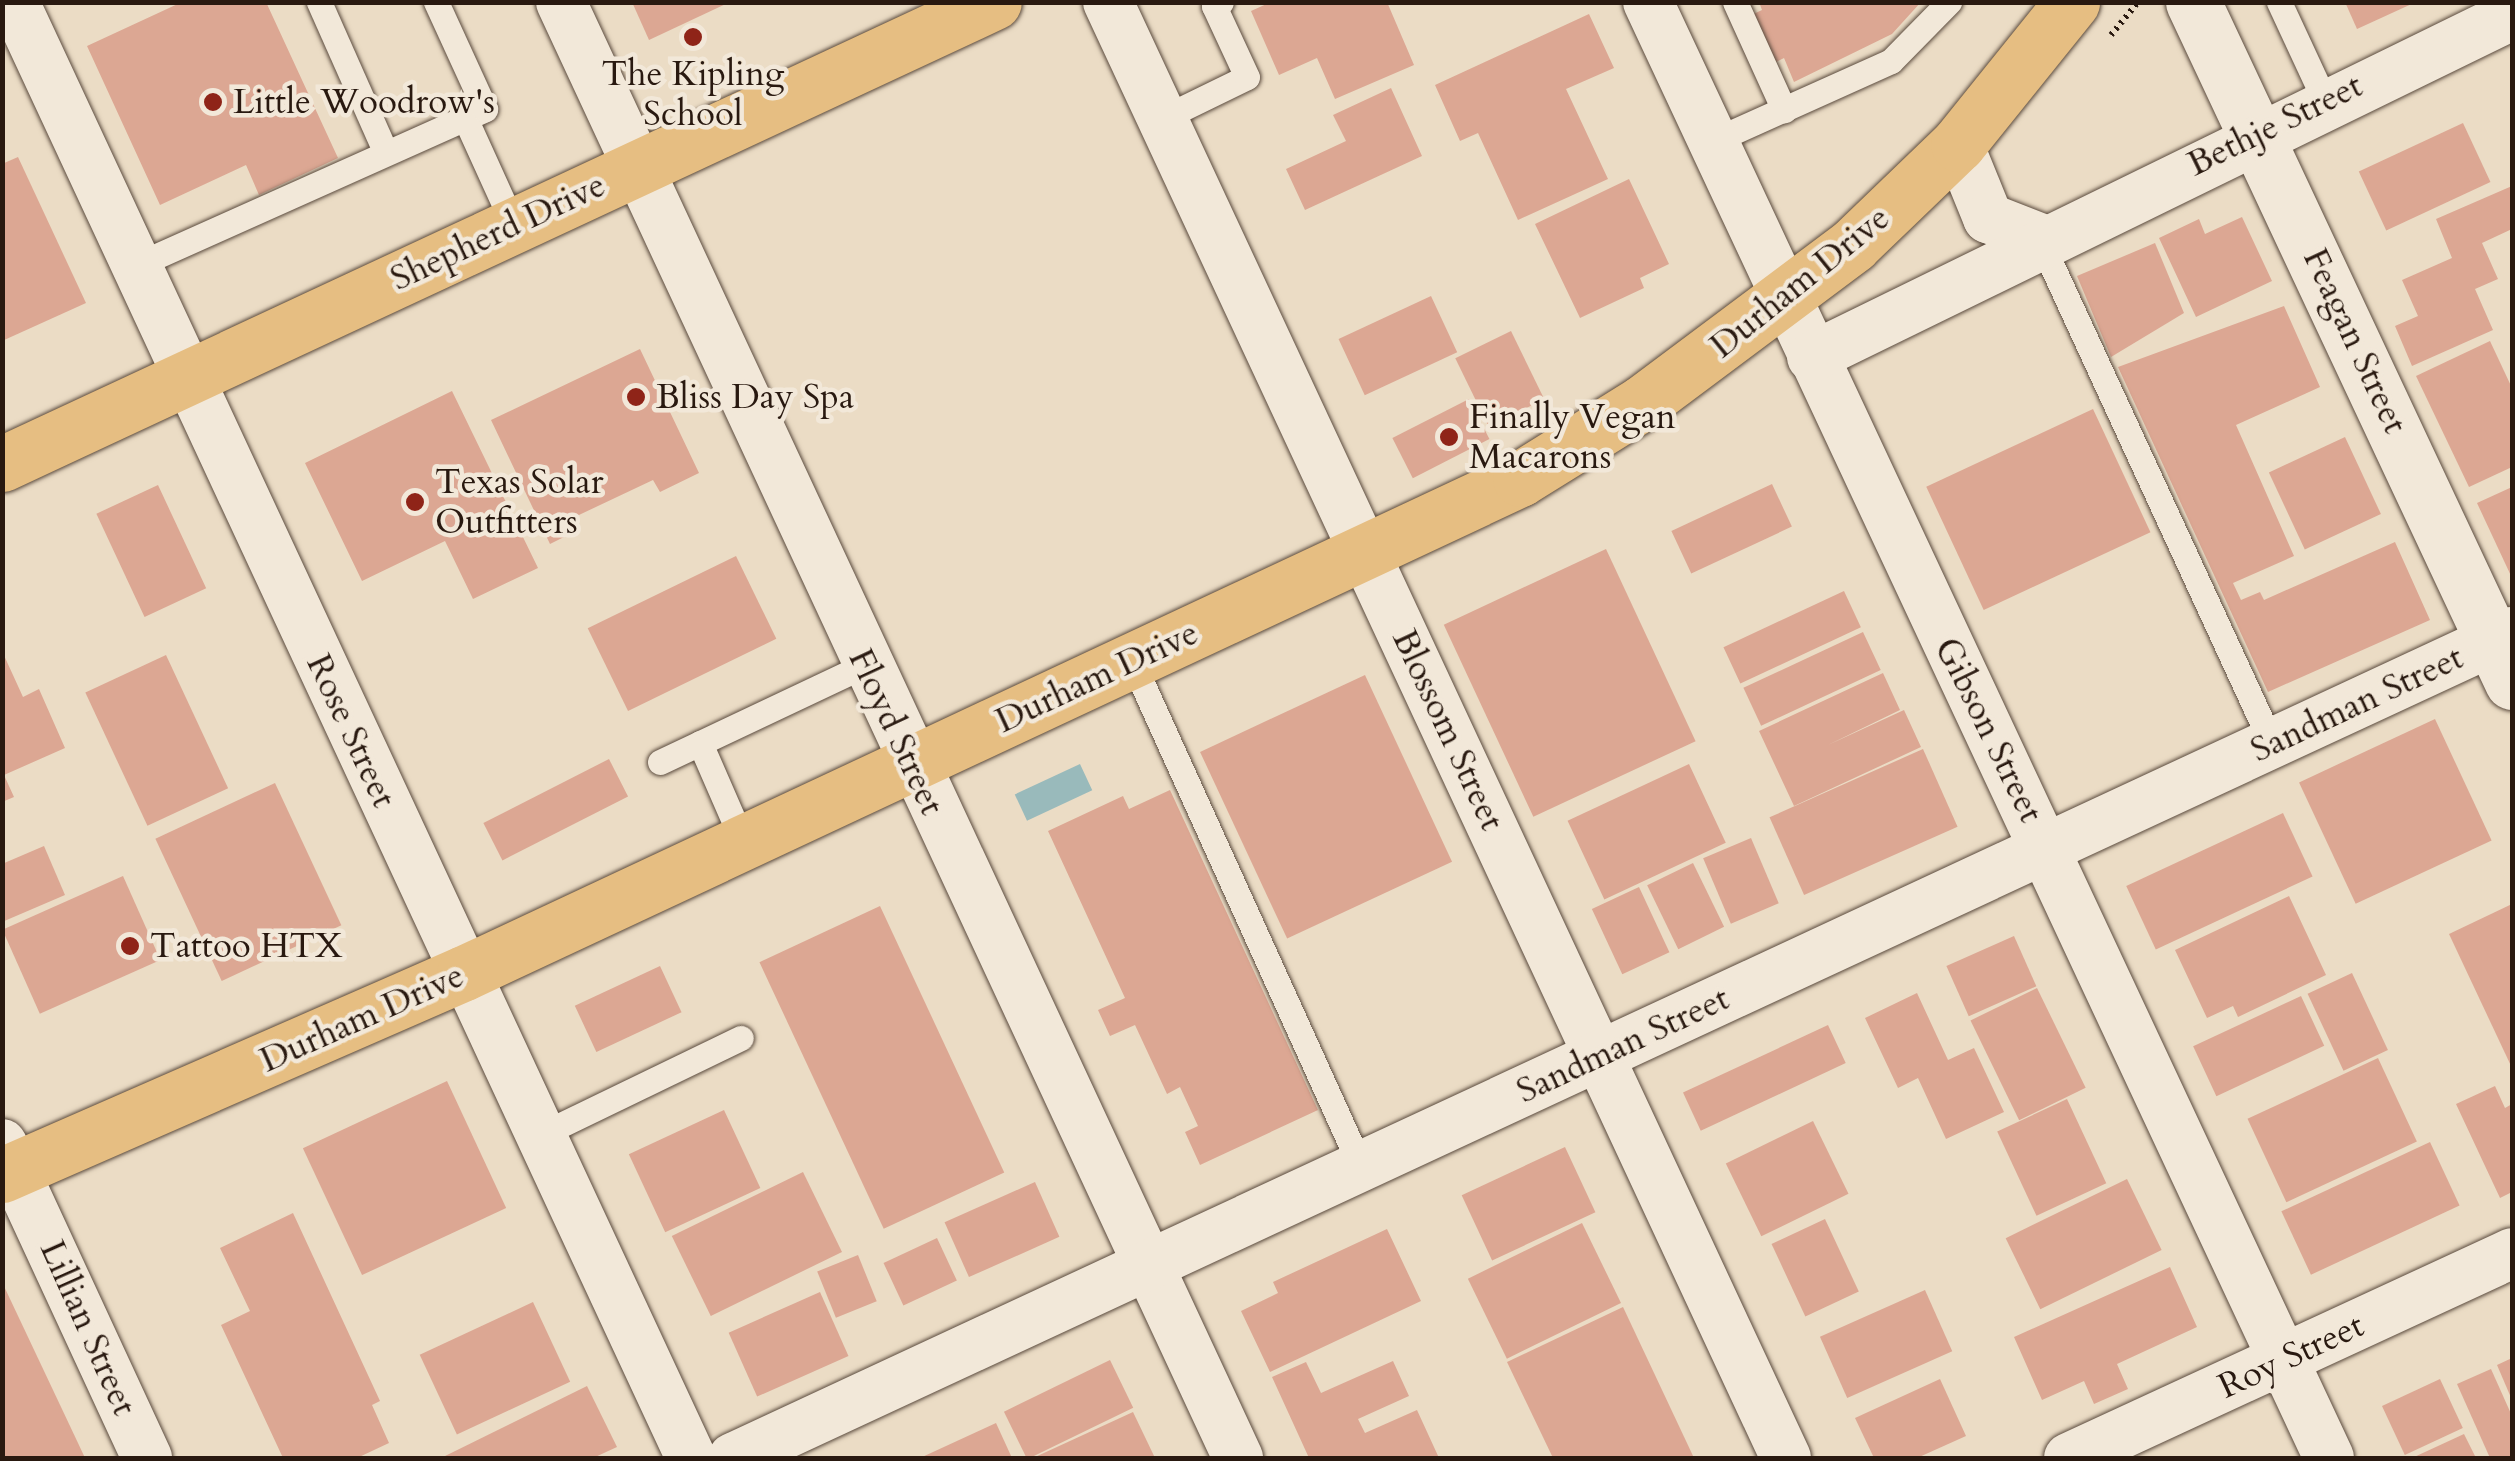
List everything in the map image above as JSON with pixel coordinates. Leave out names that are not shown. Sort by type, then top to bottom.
[{"type":"main road","name":"Shepherd Drive","points":[[2,464],[994,2]]},
{"type":"main road","name":"Durham Drive","points":[[6,1163],[464,973],[1520,479],[1786,302],[1958,144],[2057,10]]},
{"type":"street","name":"Rose Street","points":[[14,2],[691,1458]]},
{"type":"street","name":"Floyd Street","points":[[561,2],[910,764],[1238,1458]]},
{"type":"street","name":"Blossom Street","points":[[1108,2],[1786,1458]]},
{"type":"street","name":"Gibson Street","points":[[1648,2],[2330,1458]]},
{"type":"street","name":"Feagan Street","points":[[2193,2],[2506,652]]},
{"type":"street","name":"Bethje Street","points":[[1812,356],[2020,260],[2040,238],[2324,100],[2512,15]]},
{"type":"street","points":[[1958,144],[1988,218],[2040,238]]},
{"type":"street","name":"Sandman Street","points":[[733,1458],[2272,744],[2506,652]]},
{"type":"street","name":"Lillian Street","points":[[6,1163],[147,1458]]},
{"type":"street","name":"Roy Street","points":[[2069,1458],[2512,1253]]},
{"type":"lane","points":[[318,2],[386,153]]},
{"type":"lane","points":[[139,264],[485,109],[436,2]]},
{"type":"lane","points":[[1163,118],[1247,77],[1214,6],[1221,2]]},
{"type":"lane","points":[[1736,2],[1784,110]]},
{"type":"lane","points":[[1712,142],[1891,61],[1949,2]]},
{"type":"lane","points":[[2279,2],[2324,100]]},
{"type":"lane","points":[[465,118],[514,226]]},
{"type":"lane","points":[[2040,238],[2272,744]]},
{"type":"lane","points":[[1132,662],[1361,1167]]},
{"type":"lane","points":[[660,762],[865,665]]},
{"type":"lane","points":[[700,743],[742,842]]},
{"type":"lane","points":[[540,1135],[741,1038]]},
{"type":"water","points":[[1080,764],[1092,790],[1027,821],[1015,794]]},
{"type":"building","name":"Little Woodrow's","points":[[182,2],[266,2],[338,158],[259,195],[246,165],[160,205],[87,46]]},
{"type":"building","points":[[632,2],[730,2],[649,40]]},
{"type":"building","points":[[1271,2],[1387,2],[1414,65],[1335,99],[1317,58],[1279,75],[1251,11]]},
{"type":"building","points":[[1759,2],[1921,2],[1892,34],[1794,82],[1784,58],[1770,65],[1747,17],[1762,10]]},
{"type":"building","points":[[2345,2],[2416,2],[2357,29]]},
{"type":"building","points":[[1589,14],[1614,68],[1566,89],[1608,179],[1518,220],[1478,133],[1460,141],[1435,85]]},
{"type":"building","points":[[1391,88],[1422,156],[1305,210],[1286,169],[1346,141],[1333,115]]},
{"type":"building","points":[[2463,123],[2490,182],[2386,231],[2359,172]]},
{"type":"building","points":[[18,157],[86,303],[2,341],[2,164]]},
{"type":"building","points":[[1629,179],[1669,264],[1640,278],[1644,288],[1580,318],[1535,224]]},
{"type":"building","points":[[2512,186],[2512,229],[2482,243],[2498,279],[2475,289],[2493,330],[2412,366],[2395,326],[2418,316],[2402,280],[2452,258],[2436,219]]},
{"type":"building","points":[[2242,217],[2272,281],[2196,317],[2159,238],[2199,219],[2205,234]]},
{"type":"building","points":[[2155,243],[2184,313],[2111,357],[2077,276]]},
{"type":"building","points":[[1431,296],[1457,352],[1365,395],[1339,339]]},
{"type":"building","points":[[2284,306],[2320,387],[2236,425],[2294,556],[2233,583],[2241,600],[2260,592],[2264,600],[2395,542],[2430,620],[2268,692],[2118,367]]},
{"type":"building","points":[[1511,331],[1544,399],[1489,426],[1455,358]]},
{"type":"building","points":[[2490,341],[2512,388],[2512,467],[2469,487],[2416,376]]},
{"type":"building","points":[[640,349],[699,473],[660,492],[653,480],[562,523],[568,535],[550,544],[491,420]]},
{"type":"building","name":"Texas Solar Outfitters","points":[[452,391],[538,568],[473,599],[445,541],[362,581],[305,463]]},
{"type":"building","points":[[1469,399],[1489,439],[1413,478],[1392,438]]},
{"type":"building","points":[[2093,409],[2150,532],[1984,610],[1926,487]]},
{"type":"building","points":[[2345,437],[2381,514],[2305,550],[2269,472]]},
{"type":"building","points":[[1772,484],[1792,527],[1691,574],[1671,531]]},
{"type":"building","points":[[158,485],[206,588],[145,617],[96,514]]},
{"type":"building","points":[[2512,487],[2512,578],[2477,503]]},
{"type":"building","points":[[1606,549],[1696,741],[1533,817],[1444,625]]},
{"type":"building","points":[[736,556],[776,639],[628,711],[588,628]]},
{"type":"building","points":[[1844,591],[1861,627],[1740,683],[1723,647]]},
{"type":"building","points":[[1863,632],[1881,670],[1761,726],[1743,688]]},
{"type":"building","points":[[2,651],[23,697],[39,689],[65,748],[4,775],[14,797],[2,802]]},
{"type":"building","points":[[166,655],[228,788],[147,826],[85,693]]},
{"type":"building","points":[[1883,673],[1900,710],[1828,745],[1904,710],[1921,747],[1794,806],[1759,731]]},
{"type":"building","points":[[1365,675],[1452,862],[1287,939],[1200,752]]},
{"type":"building","points":[[2435,719],[2492,840],[2356,904],[2299,782]]},
{"type":"building","points":[[1923,749],[1958,827],[1804,895],[1770,817]]},
{"type":"building","points":[[609,759],[628,796],[502,860],[483,823]]},
{"type":"building","points":[[1689,764],[1726,843],[1604,899],[1568,821]]},
{"type":"building","points":[[275,783],[341,925],[222,981],[155,839]]},
{"type":"building","points":[[1170,790],[1318,1110],[1200,1165],[1185,1132],[1198,1126],[1180,1087],[1167,1094],[1135,1025],[1110,1036],[1098,1010],[1125,998],[1048,831],[1123,796],[1129,809]]},
{"type":"building","points":[[2283,813],[2313,876],[2156,950],[2126,886]]},
{"type":"building","points":[[1751,838],[1779,903],[1731,924],[1703,858]]},
{"type":"building","points":[[44,846],[65,895],[2,922],[2,864]]},
{"type":"building","points":[[1693,863],[1724,927],[1678,949],[1647,885]]},
{"type":"building","points":[[123,876],[160,960],[40,1014],[2,930]]},
{"type":"building","points":[[1639,887],[1669,952],[1622,974],[1592,909]]},
{"type":"building","points":[[2289,896],[2326,975],[2238,1017],[2233,1006],[2207,1018],[2175,950]]},
{"type":"building","points":[[2512,904],[2512,1068],[2449,934]]},
{"type":"building","points":[[880,906],[1004,1172],[884,1229],[759,962]]},
{"type":"building","points":[[2014,936],[2036,986],[1969,1016],[1946,966]]},
{"type":"building","points":[[660,966],[682,1012],[596,1052],[575,1006]]},
{"type":"building","points":[[2352,973],[2388,1050],[2344,1071],[2308,994]]},
{"type":"building","points":[[2037,988],[2086,1088],[2019,1120],[1970,1020]]},
{"type":"building","points":[[1917,993],[1948,1060],[1974,1048],[2004,1112],[1946,1139],[1918,1078],[1898,1088],[1865,1018]]},
{"type":"building","points":[[2301,996],[2324,1046],[2216,1096],[2193,1046]]},
{"type":"building","points":[[1828,1025],[1846,1063],[1701,1131],[1683,1093]]},
{"type":"building","points":[[2378,1058],[2417,1141],[2286,1202],[2247,1119]]},
{"type":"building","points":[[447,1081],[506,1208],[362,1275],[303,1148]]},
{"type":"building","points":[[2495,1086],[2505,1108],[2512,1104],[2512,1192],[2500,1198],[2456,1104]]},
{"type":"building","points":[[2067,1099],[2106,1183],[2037,1216],[1997,1132]]},
{"type":"building","points":[[724,1110],[760,1188],[665,1232],[629,1154]]},
{"type":"building","points":[[1813,1121],[1849,1194],[1761,1236],[1726,1164]]},
{"type":"building","points":[[2430,1142],[2460,1205],[2311,1275],[2281,1211]]},
{"type":"building","points":[[1565,1147],[1595,1212],[1492,1260],[1462,1195]]},
{"type":"building","points":[[803,1172],[842,1252],[711,1316],[672,1236]]},
{"type":"building","points":[[2127,1179],[2162,1250],[2040,1309],[2006,1238]]},
{"type":"building","points":[[1035,1182],[1059,1237],[969,1277],[945,1222]]},
{"type":"building","points":[[293,1213],[380,1401],[372,1405],[389,1443],[357,1458],[283,1458],[221,1325],[250,1311],[220,1248]]},
{"type":"building","points":[[1825,1219],[1859,1292],[1805,1316],[1772,1244]]},
{"type":"building","points":[[1582,1223],[1621,1303],[1507,1359],[1468,1279]]},
{"type":"building","points":[[1387,1229],[1421,1301],[1270,1372],[1241,1311],[1278,1293],[1273,1282]]},
{"type":"building","points":[[937,1238],[957,1281],[903,1306],[884,1263]]},
{"type":"building","points":[[858,1255],[877,1301],[836,1318],[817,1271]]},
{"type":"building","points":[[2170,1267],[2197,1327],[2117,1364],[2128,1389],[2094,1404],[2084,1381],[2042,1400],[2014,1337]]},
{"type":"building","points":[[2,1282],[78,1443],[85,1458],[2,1458]]},
{"type":"building","points":[[1925,1290],[1952,1351],[1847,1398],[1820,1337]]},
{"type":"building","points":[[820,1292],[848,1356],[757,1397],[729,1333]]},
{"type":"building","points":[[533,1302],[570,1382],[457,1435],[420,1355]]},
{"type":"building","points":[[1623,1307],[1694,1458],[1553,1458],[1507,1362]]},
{"type":"building","points":[[2512,1358],[2512,1400],[2497,1365]]},
{"type":"building","points":[[1110,1360],[1133,1408],[1030,1458],[1027,1458],[1004,1412]]},
{"type":"building","points":[[1393,1361],[1409,1396],[1358,1419],[1365,1433],[1417,1410],[1439,1458],[1309,1458],[1272,1377],[1306,1362],[1321,1393]]},
{"type":"building","points":[[2491,1369],[2512,1416],[2512,1458],[2490,1458],[2457,1384]]},
{"type":"building","points":[[1940,1379],[1966,1436],[1917,1458],[1874,1458],[1855,1418]]},
{"type":"building","points":[[2440,1379],[2463,1428],[2405,1455],[2382,1406]]},
{"type":"building","points":[[587,1386],[617,1447],[593,1458],[441,1458]]},
{"type":"building","points":[[1133,1412],[1155,1458],[1033,1458]]},
{"type":"building","points":[[996,1423],[1012,1458],[920,1458]]},
{"type":"building","points":[[2464,1434],[2476,1458],[2412,1458]]},
{"type":"place","name":"The Kipling School","points":[[693,37]]},
{"type":"place","name":"Little Woodrow's","points":[[213,102]]},
{"type":"place","name":"Bliss Day Spa","points":[[636,397]]},
{"type":"place","name":"Finally Vegan Macarons","points":[[1449,437]]},
{"type":"place","name":"Texas Solar Outfitters","points":[[415,502]]},
{"type":"place","name":"Tattoo HTX","points":[[130,946]]}]
